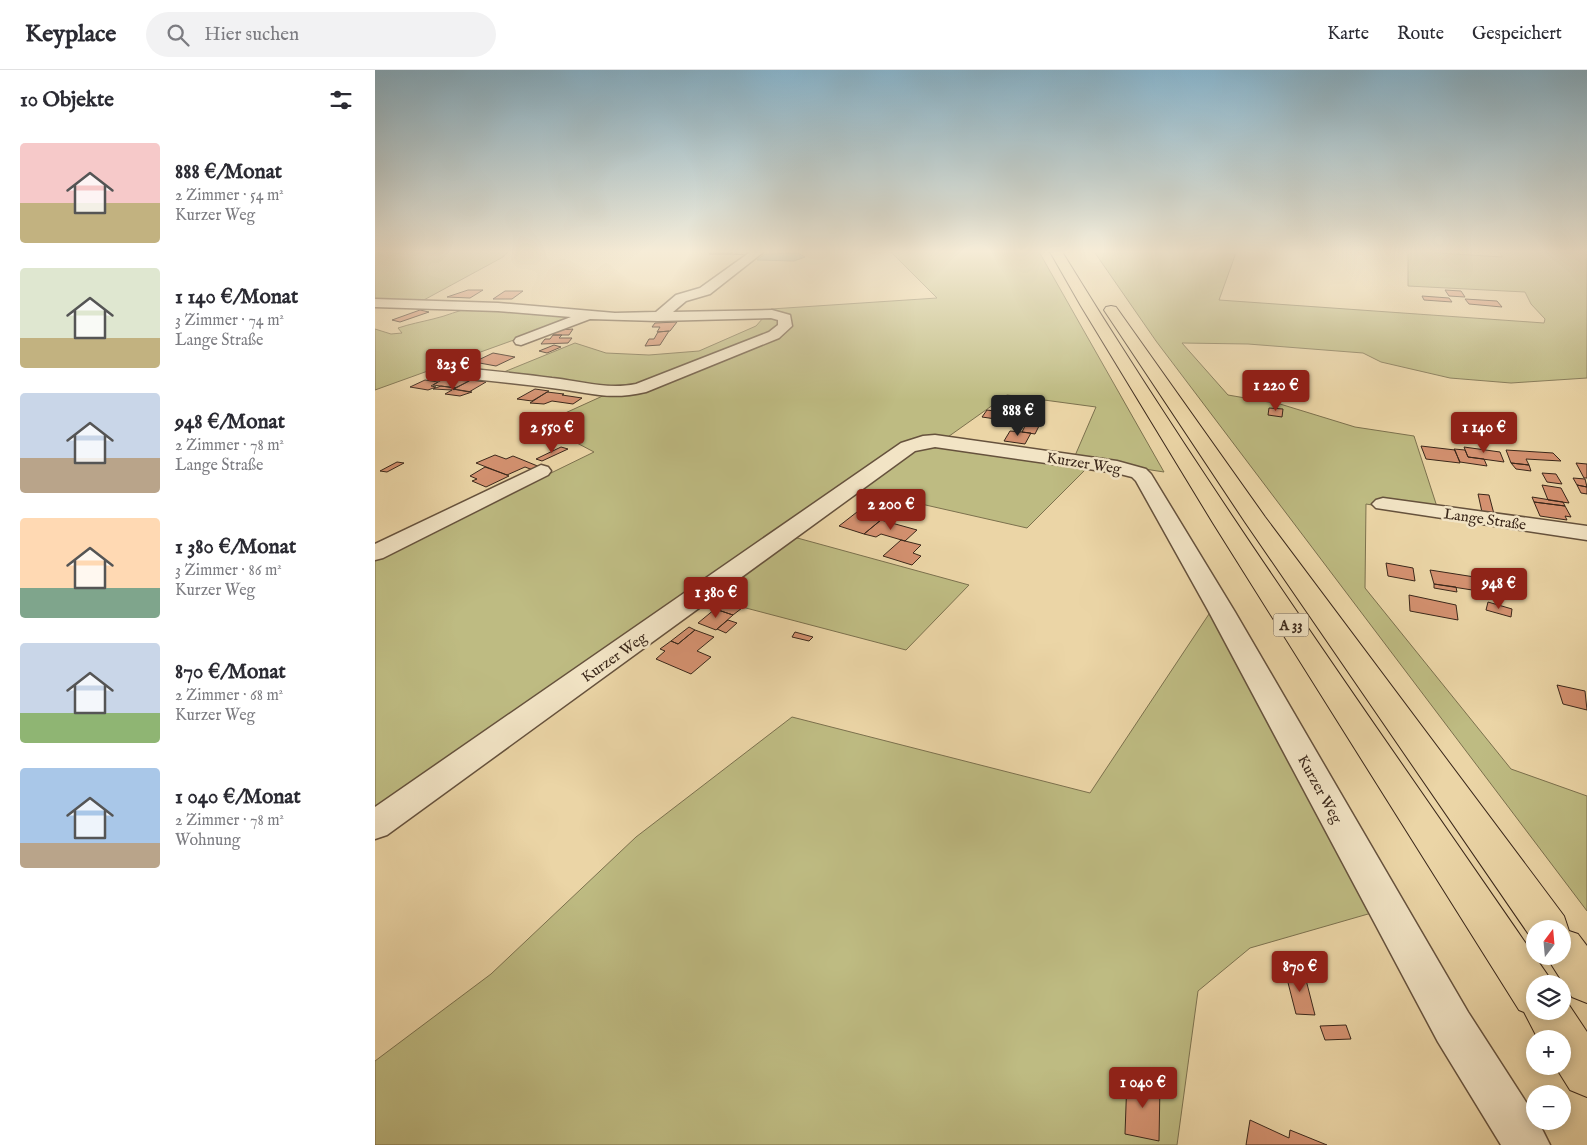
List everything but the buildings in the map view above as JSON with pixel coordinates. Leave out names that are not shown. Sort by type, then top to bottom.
[{"type":"highway","name":"A 33","points":[[1084,300],[1230,532],[1526,981]]},
{"type":"highway","name":"A 33","points":[[1105,300],[1257,522],[1543,920]]},
{"type":"highway","points":[[1571,959],[1587,982]]},
{"type":"highway","points":[[1552,1020],[1587,1073]]},
{"type":"street","points":[[658,317],[678,300]]},
{"type":"street","points":[[375,304],[498,306],[615,317],[772,314],[785,318],[785,326],[774,335],[640,388],[625,391],[605,392],[554,383],[445,371]]},
{"type":"street","points":[[521,341],[589,315]]},
{"type":"street","name":"Kurzer Weg","points":[[375,825],[907,447],[923,442],[935,441],[1117,468],[1139,473],[1145,478],[1222,612],[1453,1027],[1527,1145]]},
{"type":"street","points":[[375,553],[541,472]]},
{"type":"street","name":"Lange Straße","points":[[1383,504],[1587,533]]},
{"type":"shaded area","points":[[375,300],[424,300],[422,301],[375,302]]},
{"type":"shaded area","points":[[904,300],[1066,300],[1164,472],[1074,458],[1096,407],[1007,395],[945,439],[928,438],[375,812],[375,559],[594,452],[541,424],[618,389],[499,374],[575,343],[606,353],[649,355],[699,351],[756,326],[771,309]]},
{"type":"shaded area","points":[[1128,300],[1221,300],[1544,323],[1545,319],[1529,300],[1587,300],[1587,378],[1511,383],[1450,378],[1381,362],[1363,353],[1248,344],[1182,343],[1228,395],[1280,404],[1355,427],[1414,436],[1440,516],[1366,504],[1365,588],[1511,769],[1587,796],[1587,911],[1156,341]]},
{"type":"shaded area","points":[[472,308],[575,316],[575,318],[375,390],[375,329],[391,334],[402,333],[398,328]]},
{"type":"shaded area","points":[[933,444],[1089,466],[1027,528],[855,489],[908,452]]},
{"type":"shaded area","points":[[790,536],[969,585],[906,650],[704,597]]},
{"type":"shaded area","points":[[1211,611],[1375,912],[1250,948],[1198,991],[1177,1145],[375,1145],[375,1061],[491,974],[636,837],[792,717],[1090,793]]}]
